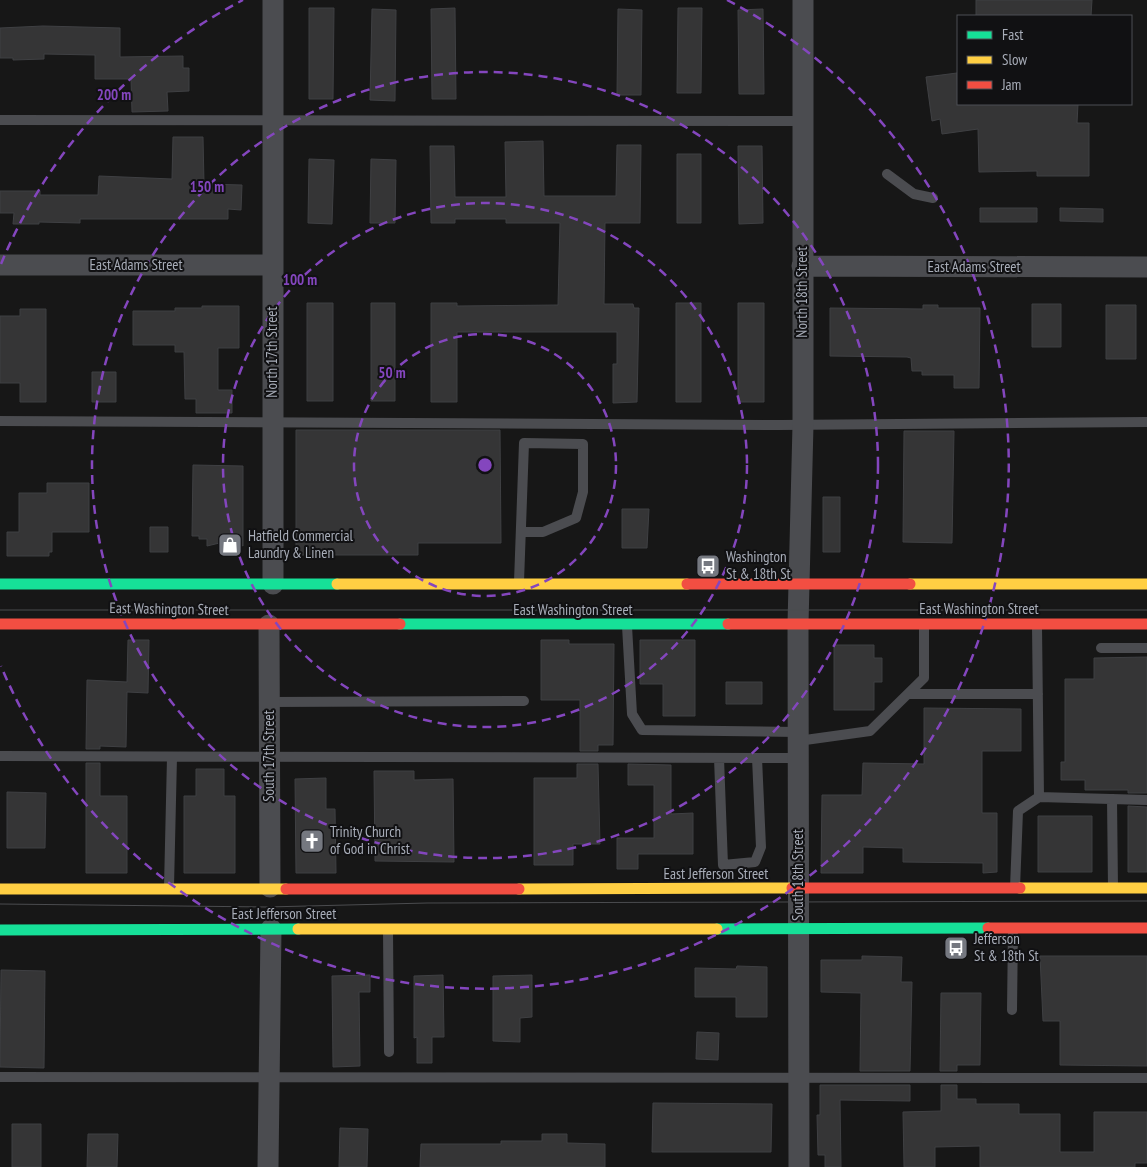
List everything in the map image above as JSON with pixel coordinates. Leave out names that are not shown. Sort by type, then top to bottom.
[{"type":"main road","name":"East Washington Street","points":[[1065,583],[1138,597]]},
{"type":"main road","name":"East Washington Street","points":[[2,584],[1147,584]]},
{"type":"main road","points":[[2,584],[50,595]]},
{"type":"main road","points":[[123,612],[187,624]]},
{"type":"main road","name":"East Washington Street","points":[[0,624],[1147,624]]},
{"type":"main road","name":"East Jefferson Street","points":[[0,889],[1147,888]]},
{"type":"main road","name":"East Jefferson Street","points":[[1082,889],[1134,899]]},
{"type":"main road","name":"East Jefferson Street","points":[[350,890],[418,901]]},
{"type":"main road","name":"East Jefferson Street","points":[[503,916],[569,928]]},
{"type":"main road","name":"East Jefferson Street","points":[[0,930],[1147,928]]},
{"type":"street","name":"North 17th Street","points":[[273,0],[273,584]]},
{"type":"street","name":"North 18th Street","points":[[798,583],[803,424],[803,0]]},
{"type":"street","name":"East Adams Street","points":[[0,265],[272,266]]},
{"type":"street","name":"East Adams Street","points":[[802,266],[1147,267]]},
{"type":"street","name":"South 18th Street","points":[[798,583],[799,1167]]},
{"type":"street","name":"South 17th Street","points":[[269,625],[268,757],[270,888]]},
{"type":"street","points":[[268,1167],[271,929]]},
{"type":"lane","points":[[0,120],[803,121]]},
{"type":"lane","points":[[887,174],[914,194],[933,198]]},
{"type":"lane","points":[[0,421],[803,424],[1147,422]]},
{"type":"lane","points":[[519,584],[524,443],[583,444],[583,492],[576,518],[543,532],[521,532]]},
{"type":"lane","points":[[0,756],[758,758],[798,744],[870,731],[924,678],[924,624]]},
{"type":"lane","points":[[627,625],[632,714],[642,730],[798,744]]},
{"type":"lane","points":[[1037,625],[1038,797]]},
{"type":"lane","points":[[1101,648],[1147,648]]},
{"type":"lane","points":[[908,694],[1038,694]]},
{"type":"lane","points":[[269,702],[524,701]]},
{"type":"lane","points":[[170,888],[172,757]]},
{"type":"lane","points":[[719,758],[723,865],[755,862],[761,847],[758,758]]},
{"type":"lane","points":[[1015,889],[1018,811],[1038,797],[1147,800]]},
{"type":"lane","points":[[1112,799],[1113,889]]},
{"type":"lane","points":[[731,864],[733,889]]},
{"type":"lane","points":[[1012,1010],[1013,928]]},
{"type":"lane","points":[[388,929],[389,1052]]},
{"type":"lane","points":[[0,1076],[268,1078],[1147,1078]]},
{"type":"building","points":[[976,0],[1092,0],[1091,15],[976,15]]},
{"type":"building","points":[[309,8],[334,8],[333,99],[309,99]]},
{"type":"building","points":[[455,8],[456,99],[432,99],[431,9]]},
{"type":"building","points":[[678,8],[702,8],[701,93],[677,93]]},
{"type":"building","points":[[372,9],[396,10],[395,101],[370,100]]},
{"type":"building","points":[[618,9],[642,10],[641,95],[617,95]]},
{"type":"building","points":[[763,9],[764,94],[739,94],[738,10]]},
{"type":"building","points":[[43,26],[120,28],[120,57],[183,56],[183,68],[189,68],[189,91],[167,92],[168,111],[132,112],[131,79],[95,79],[95,55],[44,54],[44,59],[13,60],[13,58],[0,58],[0,28]]},
{"type":"building","points":[[957,73],[957,105],[1078,105],[1077,123],[1089,123],[1089,176],[1037,176],[1037,171],[979,172],[978,129],[942,134],[940,119],[932,121],[926,77]]},
{"type":"building","points":[[173,137],[203,137],[204,184],[242,185],[241,210],[228,209],[228,219],[80,219],[80,223],[39,222],[39,224],[13,224],[14,213],[0,213],[0,191],[40,191],[40,195],[98,195],[99,176],[172,179]]},
{"type":"building","points":[[543,141],[544,196],[616,196],[617,145],[641,145],[640,223],[605,223],[604,304],[633,304],[634,308],[639,308],[637,402],[613,403],[613,364],[617,364],[617,332],[457,332],[457,402],[431,402],[431,303],[457,303],[457,306],[558,305],[560,223],[506,223],[506,219],[455,219],[455,223],[431,223],[430,146],[454,146],[455,197],[506,197],[505,142]]},
{"type":"building","points":[[738,146],[762,146],[763,223],[739,224]]},
{"type":"building","points":[[677,154],[701,154],[701,223],[677,223]]},
{"type":"building","points":[[309,159],[334,160],[332,224],[308,223]]},
{"type":"building","points":[[371,159],[396,160],[395,223],[370,223]]},
{"type":"building","points":[[980,208],[1037,208],[1037,222],[980,222]]},
{"type":"building","points":[[1060,208],[1103,209],[1103,222],[1060,221]]},
{"type":"building","points":[[307,303],[333,303],[333,401],[307,401]]},
{"type":"building","points":[[371,303],[395,303],[395,401],[371,401]]},
{"type":"building","points":[[676,303],[701,303],[701,402],[676,402]]},
{"type":"building","points":[[738,303],[764,303],[764,402],[738,402]]},
{"type":"building","points":[[1032,304],[1061,304],[1061,347],[1032,347]]},
{"type":"building","points":[[923,305],[938,305],[938,308],[980,308],[979,388],[954,388],[954,375],[922,375],[922,371],[912,371],[911,358],[907,357],[830,356],[830,308],[923,309]]},
{"type":"building","points":[[1106,305],[1136,305],[1136,359],[1106,359]]},
{"type":"building","points":[[202,306],[239,306],[239,348],[218,348],[218,390],[232,390],[232,413],[196,413],[196,399],[185,399],[184,352],[175,352],[175,345],[133,345],[133,311],[175,311],[175,308],[202,308]]},
{"type":"building","points":[[20,309],[46,309],[46,402],[20,402],[20,383],[0,383],[0,316],[20,316]]},
{"type":"building","points":[[92,372],[116,372],[116,402],[92,402]]},
{"type":"building","points":[[296,430],[500,430],[501,543],[418,543],[418,555],[296,555]]},
{"type":"building","points":[[904,431],[954,431],[952,543],[903,542]]},
{"type":"building","points":[[193,465],[243,466],[243,546],[232,540],[207,546],[207,539],[199,539],[199,536],[192,536]]},
{"type":"building","points":[[47,483],[89,483],[89,532],[52,532],[52,552],[49,552],[49,556],[7,556],[7,532],[19,532],[19,493],[47,493]]},
{"type":"building","points":[[823,497],[840,497],[840,552],[823,552]]},
{"type":"building","points":[[622,509],[649,509],[647,548],[622,548]]},
{"type":"building","points":[[150,527],[168,527],[168,552],[150,552]]},
{"type":"building","points":[[128,640],[149,640],[148,693],[127,692],[126,747],[100,746],[100,749],[86,749],[87,680],[127,682]]},
{"type":"building","points":[[541,640],[569,640],[569,644],[614,644],[613,745],[598,745],[598,751],[580,751],[580,700],[541,700]]},
{"type":"building","points":[[640,640],[695,640],[695,716],[663,716],[663,684],[640,684]]},
{"type":"building","points":[[834,645],[874,645],[874,658],[882,658],[882,682],[874,682],[874,710],[834,710]]},
{"type":"building","points":[[1147,657],[1147,793],[1128,793],[1128,790],[1085,790],[1085,780],[1061,780],[1061,762],[1065,762],[1065,679],[1094,679],[1094,658]]},
{"type":"building","points":[[726,682],[762,682],[762,704],[726,704]]},
{"type":"building","points":[[924,708],[1021,709],[1021,751],[982,751],[982,813],[997,813],[997,872],[983,873],[983,863],[903,862],[903,848],[863,847],[863,873],[821,873],[822,795],[862,795],[863,763],[924,764]]},
{"type":"building","points":[[86,763],[100,763],[100,796],[127,796],[127,873],[86,873]]},
{"type":"building","points":[[577,764],[598,764],[600,844],[573,844],[573,865],[534,865],[534,778],[577,778]]},
{"type":"building","points":[[628,764],[671,765],[671,814],[693,813],[693,854],[638,854],[638,869],[617,869],[617,838],[654,838],[654,785],[628,785]]},
{"type":"building","points":[[196,769],[224,769],[224,796],[235,796],[235,873],[184,873],[184,796],[196,796]]},
{"type":"building","points":[[374,771],[414,771],[414,780],[453,779],[454,862],[375,861]]},
{"type":"building","points":[[326,778],[326,809],[335,809],[336,873],[296,873],[295,779]]},
{"type":"building","points":[[7,792],[46,793],[45,848],[7,848]]},
{"type":"building","points":[[1128,806],[1147,807],[1147,872],[1128,872]]},
{"type":"building","points":[[1038,816],[1092,816],[1092,872],[1038,872]]},
{"type":"building","points":[[862,956],[902,957],[901,982],[912,982],[910,1071],[860,1071],[861,993],[821,992],[821,960],[862,960]]},
{"type":"building","points":[[1040,956],[1147,956],[1147,1066],[1060,1065],[1060,1021],[1043,1021]]},
{"type":"building","points":[[737,966],[767,967],[767,1017],[736,1017],[736,997],[695,997],[695,968],[736,969]]},
{"type":"building","points":[[1,970],[45,971],[44,1068],[0,1067]]},
{"type":"building","points":[[370,975],[370,992],[359,992],[360,1066],[333,1067],[332,976]]},
{"type":"building","points":[[443,975],[444,1037],[432,1037],[432,1063],[417,1063],[417,1037],[414,1038],[414,976]]},
{"type":"building","points":[[532,975],[532,1017],[520,1018],[520,1042],[493,1041],[493,976]]},
{"type":"building","points":[[941,993],[981,993],[980,1065],[957,1065],[957,1071],[940,1071]]},
{"type":"building","points":[[697,1032],[719,1033],[718,1060],[696,1059]]},
{"type":"building","points":[[820,1085],[910,1085],[910,1101],[840,1100],[841,1167],[825,1167],[825,1155],[818,1155],[817,1115],[820,1115]]},
{"type":"building","points":[[941,1085],[957,1085],[957,1099],[976,1099],[976,1104],[1019,1104],[1019,1114],[1060,1114],[1060,1152],[1094,1152],[1094,1112],[1147,1112],[1147,1163],[1135,1163],[1135,1167],[980,1167],[980,1146],[935,1147],[935,1167],[904,1167],[903,1112],[941,1111]]},
{"type":"building","points":[[653,1103],[772,1104],[771,1152],[652,1152]]},
{"type":"building","points":[[12,1124],[41,1124],[41,1167],[12,1167]]},
{"type":"building","points":[[340,1128],[368,1129],[367,1167],[339,1167]]},
{"type":"building","points":[[88,1134],[118,1134],[117,1167],[87,1167]]},
{"type":"building","points":[[542,1134],[567,1134],[567,1143],[605,1144],[605,1167],[420,1167],[421,1144],[501,1144],[501,1141],[542,1141]]},
{"type":"tram line","points":[[0,610],[1147,610]]},
{"type":"tram line","points":[[0,904],[267,907],[427,903],[1147,901]]},
{"type":"traffic: fast","points":[[0,584],[337,584]]},
{"type":"traffic: fast","points":[[400,624],[728,624]]},
{"type":"traffic: fast","points":[[717,929],[988,928]]},
{"type":"traffic: fast","points":[[0,930],[298,929]]},
{"type":"traffic: slow","points":[[337,584],[687,584]]},
{"type":"traffic: slow","points":[[910,584],[1147,584]]},
{"type":"traffic: slow","points":[[519,889],[792,888]]},
{"type":"traffic: slow","points":[[1020,888],[1147,888]]},
{"type":"traffic: slow","points":[[0,889],[286,889]]},
{"type":"traffic: slow","points":[[298,929],[717,929]]},
{"type":"traffic: jam","points":[[687,584],[910,584]]},
{"type":"traffic: jam","points":[[0,624],[400,624]]},
{"type":"traffic: jam","points":[[728,624],[1147,624]]},
{"type":"traffic: jam","points":[[792,888],[1020,888]]},
{"type":"traffic: jam","points":[[286,889],[519,889]]},
{"type":"traffic: jam","points":[[988,928],[1147,928]]},
{"type":"place","name":"Hatfield Commercial Laundry & Linen","points":[[230,545]]},
{"type":"place","name":"Washington St & 18th St","points":[[708,566]]},
{"type":"place","name":"Trinity Church of God in Christ","points":[[312,841]]},
{"type":"place","name":"Jefferson St & 18th St","points":[[956,948]]}]
